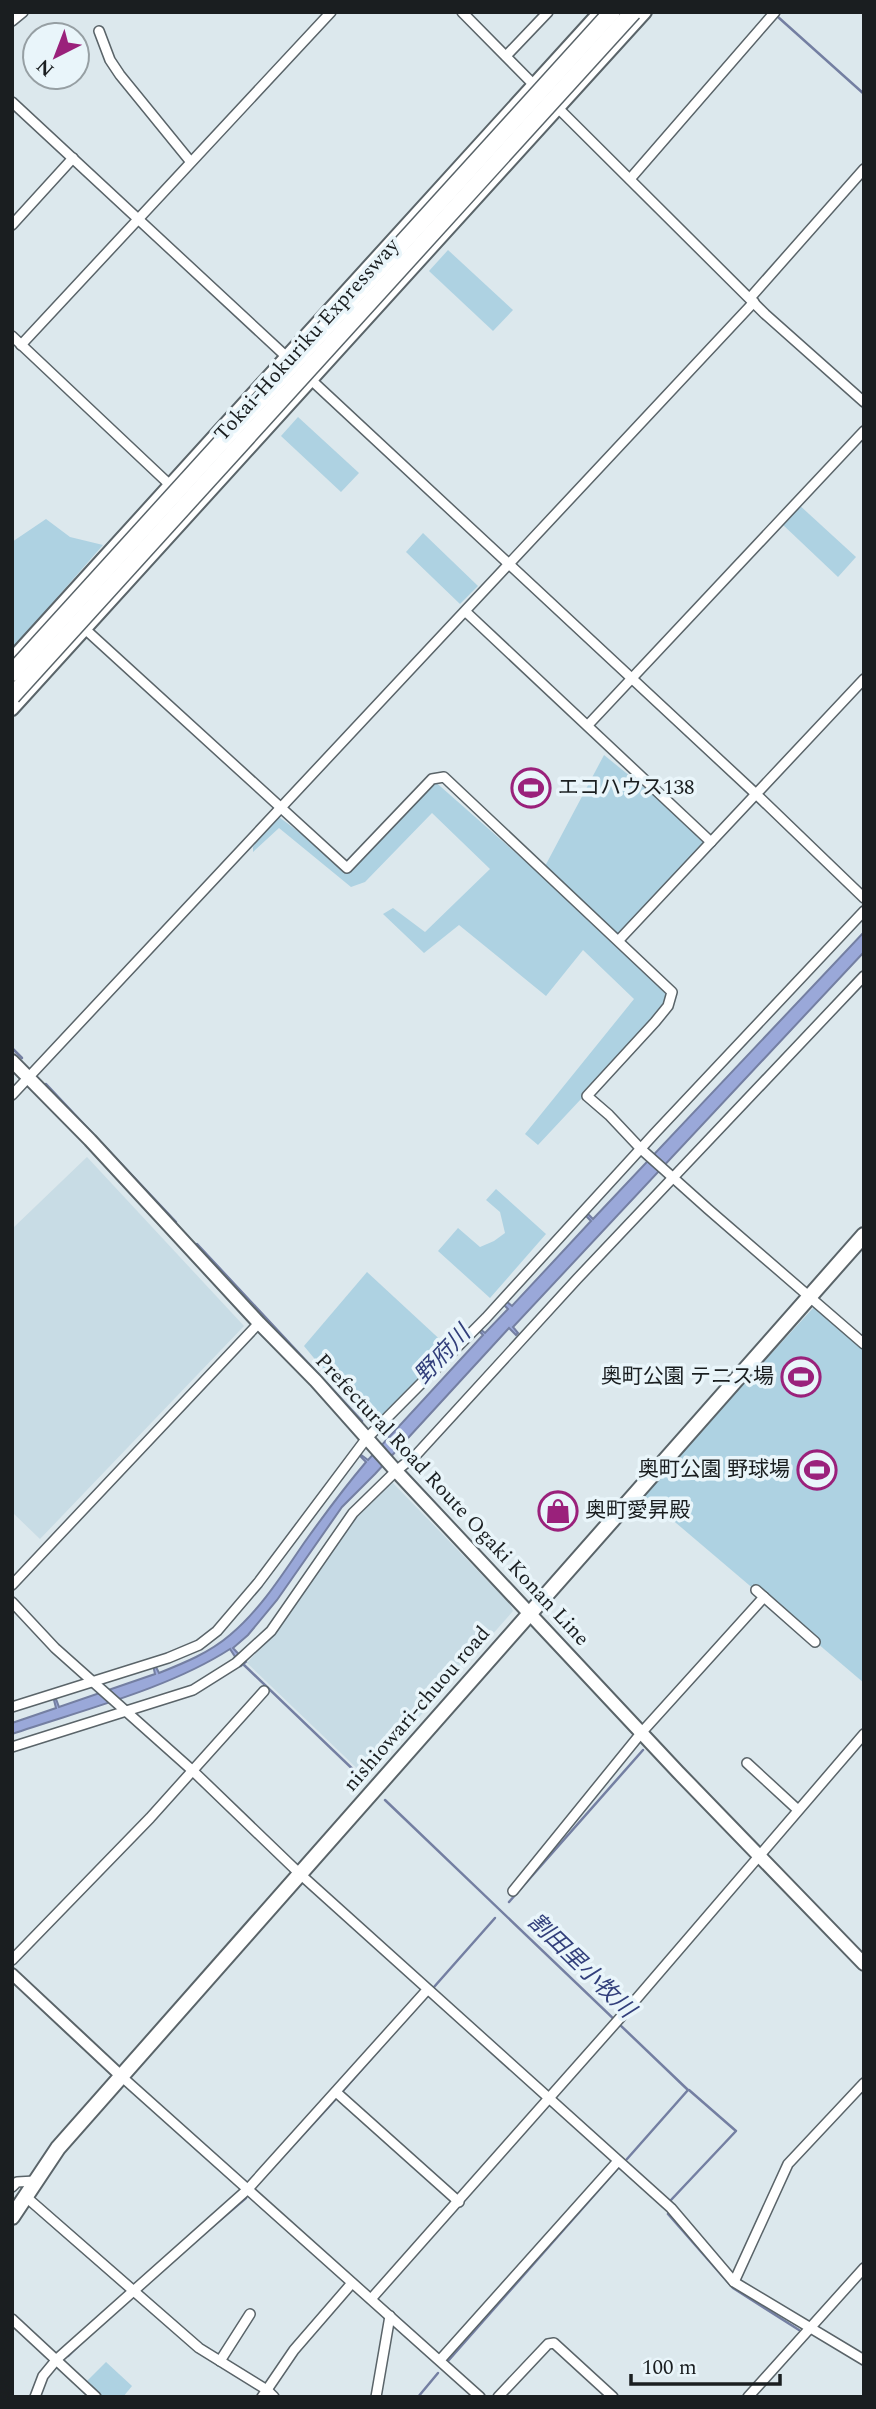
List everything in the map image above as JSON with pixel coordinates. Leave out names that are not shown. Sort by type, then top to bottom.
[{"type":"highway","name":"Tokai-Hokuriku Expressway","points":[[12,673],[612,12]]},
{"type":"highway","name":"Tokai-Hokuriku Expressway","points":[[12,696],[634,12]]},
{"type":"main road","points":[[12,659],[600,12]]},
{"type":"main road","points":[[12,709],[645,12]]},
{"type":"main road","name":"Prefectural Road Route Ogaki Konan Line","points":[[12,1061],[90,1140],[258,1323],[316,1381],[366,1439],[759,1857],[864,1964]]},
{"type":"main road","name":"nishiowari-chuou road","points":[[12,2217],[58,2148],[864,1235]]},
{"type":"street","points":[[22,345],[331,12]]},
{"type":"street","points":[[462,12],[752,300],[864,402]]},
{"type":"street","points":[[506,56],[548,12]]},
{"type":"street","points":[[630,179],[775,12]]},
{"type":"street","points":[[99,31],[110,60],[120,75],[190,162]]},
{"type":"street","points":[[13,104],[756,794],[864,898]]},
{"type":"street","points":[[12,225],[72,158]]},
{"type":"street","points":[[12,1095],[466,612],[752,300],[864,169]]},
{"type":"street","points":[[12,336],[170,485]]},
{"type":"street","points":[[588,725],[864,431]]},
{"type":"street","points":[[466,612],[710,842]]},
{"type":"street","points":[[85,629],[347,868],[432,779],[444,777],[672,992],[668,1006],[662,1014],[587,1096],[673,1178],[864,1344]]},
{"type":"street","points":[[619,940],[864,679]]},
{"type":"street","points":[[12,1706],[180,1654],[199,1645],[217,1631],[258,1583],[366,1439],[486,1318],[864,911]]},
{"type":"street","points":[[12,1747],[193,1690],[239,1660],[271,1631],[354,1513],[417,1454],[452,1413],[864,976]]},
{"type":"street","points":[[12,1585],[258,1323]]},
{"type":"street","points":[[513,1891],[642,1731],[760,1593],[815,1642]]},
{"type":"street","points":[[12,1602],[55,1648],[194,1771],[300,1874],[671,2208],[734,2282],[864,2360]]},
{"type":"street","points":[[12,1960],[194,1771],[264,1691]]},
{"type":"street","points":[[370,2299],[459,2202],[864,1734]]},
{"type":"street","points":[[747,1763],[798,1810]]},
{"type":"street","points":[[12,1975],[480,2397]]},
{"type":"street","points":[[35,2397],[43,2376],[57,2359],[248,2189],[427,1990]]},
{"type":"street","points":[[734,2282],[788,2164],[864,2083]]},
{"type":"street","points":[[336,2092],[459,2202]]},
{"type":"street","points":[[440,2360],[618,2161]]},
{"type":"street","points":[[12,2187],[17,2182],[35,2181]]},
{"type":"street","points":[[25,2196],[199,2348],[268,2395],[294,2350],[352,2283]]},
{"type":"street","points":[[754,2395],[864,2268]]},
{"type":"street","points":[[220,2361],[250,2314]]},
{"type":"street","points":[[376,2397],[390,2316]]},
{"type":"street","points":[[12,2319],[96,2397]]},
{"type":"street","points":[[498,2397],[548,2344],[554,2343],[613,2397]]},
{"type":"shaded area","points":[[448,250],[513,310],[493,331],[429,271]]},
{"type":"shaded area","points":[[298,417],[359,473],[341,492],[281,436]]},
{"type":"shaded area","points":[[797,503],[856,557],[838,577],[781,523]]},
{"type":"shaded area","points":[[46,519],[70,537],[103,545],[12,649],[12,542]]},
{"type":"shaded area","points":[[423,533],[478,586],[460,604],[406,552]]},
{"type":"shaded area","points":[[604,755],[711,842],[622,937],[543,870]]},
{"type":"shaded area","points":[[432,779],[670,989],[668,1006],[538,1145],[525,1134],[634,999],[583,950],[546,996],[459,925],[424,953],[383,914],[393,908],[425,932],[490,869],[432,813],[365,882],[351,887],[279,828],[253,852],[253,847],[275,814],[347,868]]},
{"type":"shaded area","points":[[87,1157],[244,1326],[40,1539],[12,1512],[12,1229]]},
{"type":"shaded area","points":[[496,1189],[546,1234],[490,1298],[438,1251],[458,1228],[480,1247],[505,1233],[500,1212],[486,1200]]},
{"type":"shaded area","points":[[367,1272],[447,1346],[374,1431],[304,1346]]},
{"type":"shaded area","points":[[815,1306],[864,1350],[864,1683],[642,1494]]},
{"type":"shaded area","points":[[391,1481],[510,1604],[513,1611],[366,1777],[247,1663],[280,1626],[355,1515]]},
{"type":"shaded area","points":[[106,2362],[132,2386],[123,2397],[102,2397],[87,2381]]},
{"type":"water","points":[[864,932],[864,952],[513,1327],[518,1333],[516,1335],[509,1328],[342,1507],[277,1600],[248,1635],[233,1648],[246,1662],[241,1666],[230,1649],[180,1676],[152,1687],[12,1734],[12,1723],[56,1708],[56,1699],[59,1707],[155,1674],[153,1665],[159,1673],[205,1652],[241,1625],[270,1592],[366,1462],[359,1455],[368,1460],[483,1335],[479,1328],[485,1333],[508,1309],[503,1304],[506,1301],[512,1306],[591,1221],[585,1215],[587,1213],[593,1219]]},
{"type":"waterway","points":[[778,17],[864,94]]},
{"type":"waterway","points":[[12,1048],[22,1058]]},
{"type":"waterway","points":[[46,1084],[176,1222]]},
{"type":"waterway","points":[[197,1244],[362,1421]]},
{"type":"waterway","name":"割田里小牧川","points":[[243,1664],[364,1780]]},
{"type":"waterway","points":[[509,1902],[643,1750]]},
{"type":"waterway","name":"割田里小牧川","points":[[385,1800],[688,2090],[627,2159]]},
{"type":"waterway","points":[[434,1987],[495,1918]]},
{"type":"waterway","points":[[342,2092],[379,2050]]},
{"type":"waterway","points":[[671,2200],[736,2131],[689,2090]]},
{"type":"waterway","points":[[259,2183],[335,2100]]},
{"type":"waterway","name":"割田里小牧川","points":[[448,2361],[619,2167]]},
{"type":"waterway","points":[[193,2243],[246,2198]]},
{"type":"waterway","points":[[668,2214],[733,2288],[799,2330]]},
{"type":"waterway","points":[[68,2356],[78,2346]]},
{"type":"waterway","name":"割田里小牧川","points":[[418,2397],[438,2373]]},
{"type":"place","name":"エコハウス138","points":[[531,788]]},
{"type":"place","name":"奥町公園 テニス場","points":[[801,1377]]},
{"type":"place","name":"奥町公園 野球場","points":[[817,1470]]},
{"type":"place","name":"奥町愛昇殿","points":[[558,1511]]},
{"type":"water label","name":"野府川","points":[[443,1355]]}]
